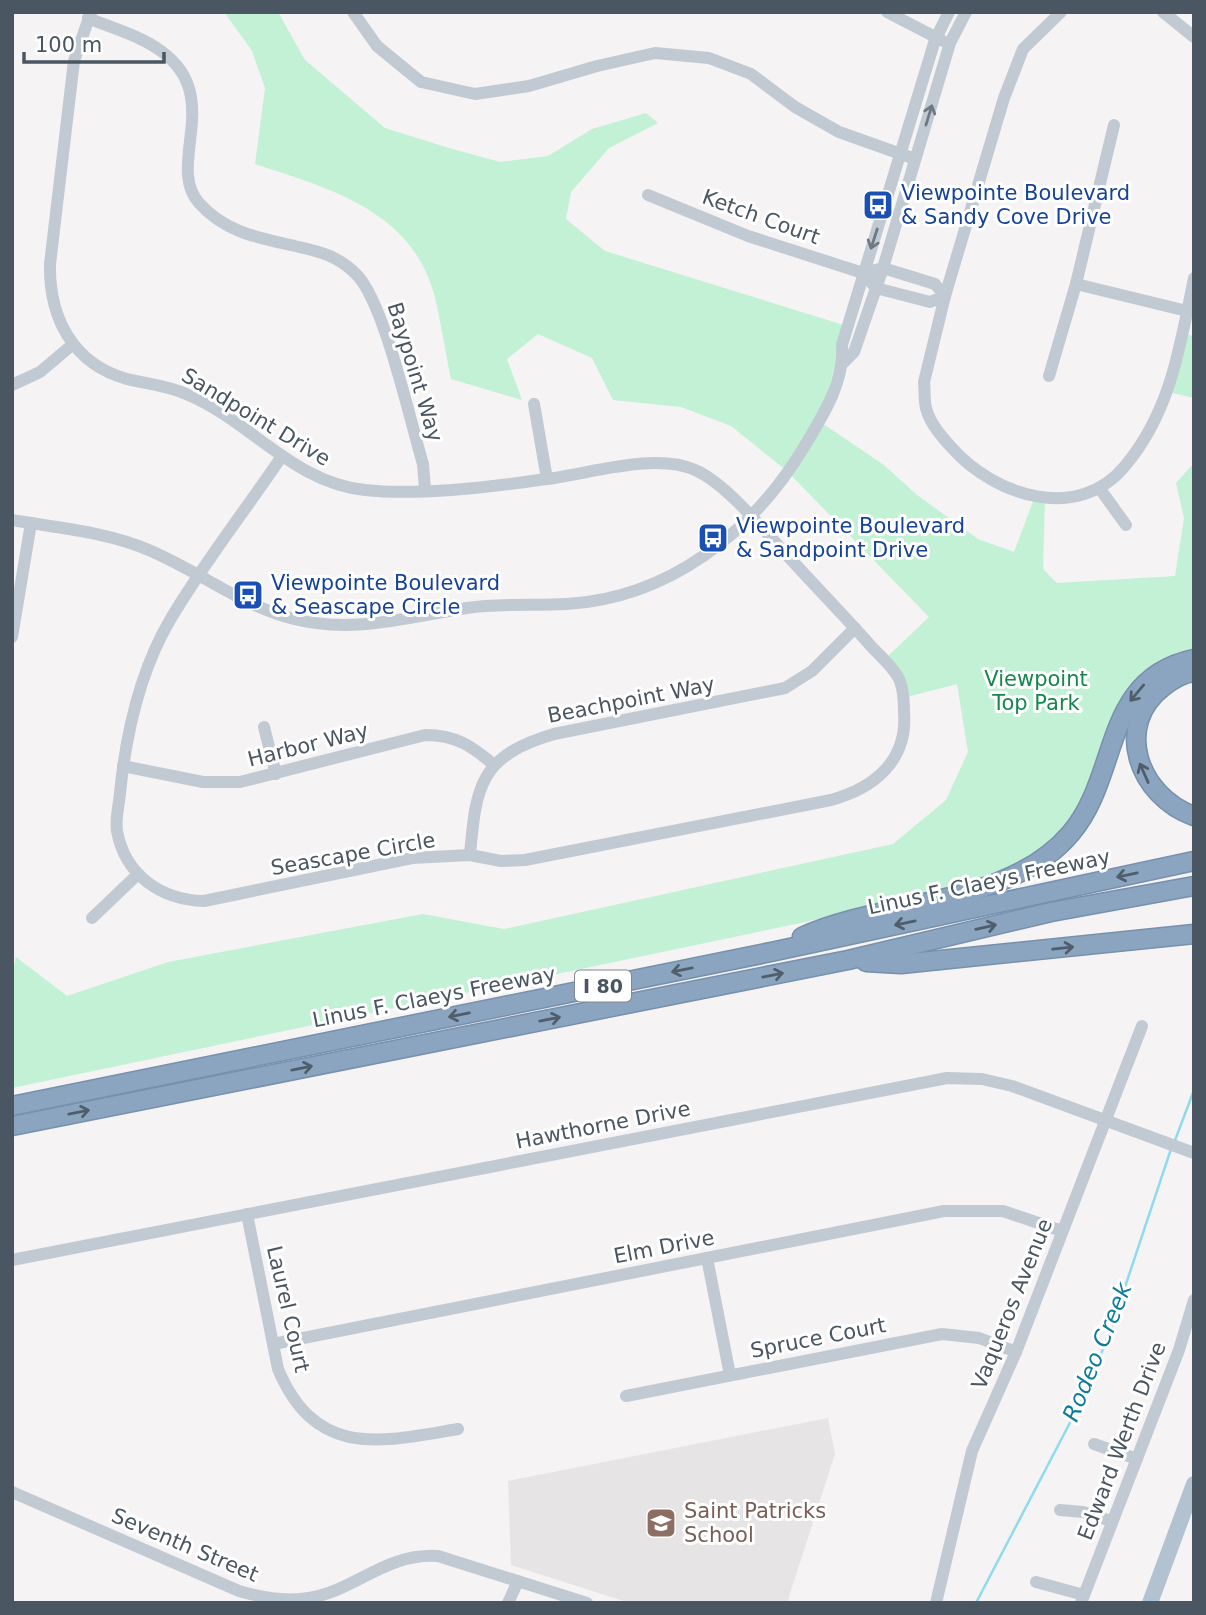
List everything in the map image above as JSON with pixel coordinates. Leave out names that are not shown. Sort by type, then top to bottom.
[{"type":"highway","points":[[771,952],[831,924],[986,886],[1021,873],[1051,853],[1088,810],[1099,787],[1120,718],[1131,698],[1164,670],[1194,659]]},
{"type":"highway","points":[[1194,672],[1172,680],[1156,692],[1142,716],[1137,744],[1139,761],[1153,790],[1167,804],[1194,816]]},
{"type":"highway","name":"Linus F. Claeys Freeway","points":[[12,1106],[771,952],[1194,861]]},
{"type":"highway","name":"Linus F. Claeys Freeway","points":[[12,1126],[848,960],[1051,912],[1194,886]]},
{"type":"highway","points":[[848,960],[901,964],[1194,934]]},
{"type":"main road","points":[[1153,1600],[1194,1484]]},
{"type":"street","points":[[353,12],[376,46],[421,82],[475,94],[529,86],[597,66],[655,53],[709,58],[751,74],[795,107],[839,132],[915,159]]},
{"type":"street","points":[[887,12],[935,40],[950,43]]},
{"type":"street","points":[[844,363],[842,345],[898,155],[935,40],[949,12]]},
{"type":"street","points":[[12,520],[121,540],[158,554],[246,601],[295,619],[329,624],[385,624],[471,608],[569,604],[629,592],[686,569],[750,517],[805,445],[831,399],[844,363],[854,352],[883,268],[950,43],[967,12]]},
{"type":"street","points":[[1061,12],[1023,49],[992,132],[945,296],[924,382],[926,409],[938,433],[975,471],[1002,486],[1045,499],[1076,497],[1100,489],[1124,468],[1151,428],[1165,401],[1176,368],[1194,278]]},
{"type":"street","points":[[1163,12],[1194,37]]},
{"type":"street","name":"Sandpoint Drive","points":[[90,15],[74,61],[50,264],[50,292],[58,320],[72,345],[91,362],[111,373],[189,395],[307,473],[336,485],[367,491],[425,489],[547,479],[657,462],[676,464],[711,478],[750,517]]},
{"type":"street","name":"Baypoint Way","points":[[90,15],[163,52],[185,78],[194,108],[189,175],[197,201],[227,228],[330,254],[359,276],[377,306],[423,464],[425,489]]},
{"type":"street","points":[[1049,376],[1076,284],[1114,125]]},
{"type":"street","name":"Ketch Court","points":[[648,195],[748,236],[863,273]]},
{"type":"street","points":[[863,273],[883,268],[935,284],[945,296]]},
{"type":"street","points":[[863,273],[876,288],[930,302],[945,296]]},
{"type":"street","points":[[1076,284],[1187,311]]},
{"type":"street","points":[[12,384],[40,372],[72,345]]},
{"type":"street","points":[[534,404],[547,479]]},
{"type":"street","points":[[92,918],[137,875],[124,853],[116,828],[123,766],[146,670],[170,620],[282,456]]},
{"type":"street","points":[[1100,489],[1126,525]]},
{"type":"street","name":"Seascape Circle","points":[[137,875],[172,896],[204,901],[412,858],[470,855],[501,861],[525,860],[831,800],[863,789],[883,775],[897,754],[905,717],[899,678],[750,517]]},
{"type":"street","points":[[12,637],[31,523]]},
{"type":"street","name":"Beachpoint Way","points":[[470,855],[474,801],[494,765],[520,746],[554,734],[785,688],[812,671],[855,628]]},
{"type":"street","points":[[264,727],[275,774]]},
{"type":"street","name":"Harbor Way","points":[[123,766],[220,783],[275,774],[425,735],[454,737],[468,744],[494,765]]},
{"type":"street","name":"Vaqueros Avenue","points":[[936,1603],[950,1554],[964,1474],[1016,1352],[1142,1026]]},
{"type":"street","name":"Hawthorne Drive","points":[[12,1260],[947,1078],[982,1079],[1012,1086],[1189,1152]]},
{"type":"street","name":"Elm Drive","points":[[273,1345],[944,1211],[1003,1211],[1062,1231]]},
{"type":"street","name":"Laurel Court","points":[[247,1214],[273,1345],[287,1390],[305,1412],[328,1429],[353,1438],[379,1442],[458,1429]]},
{"type":"street","points":[[707,1258],[730,1375]]},
{"type":"street","name":"Edward Werth Drive","points":[[1036,1582],[1082,1599],[1178,1350],[1194,1300]]},
{"type":"street","name":"Spruce Court","points":[[626,1395],[942,1334],[979,1338],[1016,1352]]},
{"type":"street","points":[[1094,1444],[1137,1459]]},
{"type":"street","name":"Seventh Street","points":[[12,1492],[239,1591],[263,1598],[312,1598],[385,1564],[419,1555],[438,1556],[587,1603]]},
{"type":"street","points":[[1060,1510],[1083,1512],[1111,1521]]},
{"type":"street","points":[[508,1603],[518,1581]]},
{"type":"shaded area","name":"Saint Patricks School","points":[[828,1418],[835,1454],[787,1603],[630,1603],[511,1565],[508,1481]]},
{"type":"green space","name":"Viewpoint Top Park","points":[[224,12],[278,12],[305,60],[385,128],[500,162],[548,156],[592,129],[646,113],[658,123],[609,148],[571,192],[566,219],[605,251],[847,326],[819,421],[884,465],[917,495],[978,539],[1014,552],[1035,496],[1045,499],[1043,569],[1057,583],[1175,576],[1184,518],[1176,483],[1194,463],[1194,659],[1146,682],[1071,833],[995,876],[853,912],[12,1088],[12,973],[16,957],[67,996],[168,962],[423,914],[504,929],[893,844],[946,800],[968,752],[957,684],[903,698],[884,660],[929,617],[787,471],[731,426],[681,407],[613,400],[592,358],[538,334],[507,359],[522,400],[451,379],[434,294],[423,265],[407,242],[387,222],[363,206],[311,183],[255,164],[265,88],[252,51]]},
{"type":"green space","points":[[1183,334],[1194,336],[1194,398],[1168,392]]},
{"type":"waterway","name":"Rodeo Creek","points":[[1174,1143],[1194,1090]]},
{"type":"waterway","name":"Rodeo Creek","points":[[976,1603],[1087,1390],[1112,1326],[1171,1149]]},
{"type":"place","name":"Viewpointe Boulevard & Sandy Cove Drive","points":[[878,205]]},
{"type":"place","name":"Viewpointe Boulevard & Sandpoint Drive","points":[[713,538]]},
{"type":"place","name":"Viewpointe Boulevard & Seascape Circle","points":[[248,595]]},
{"type":"place","name":"Saint Patricks School","points":[[661,1523]]}]
